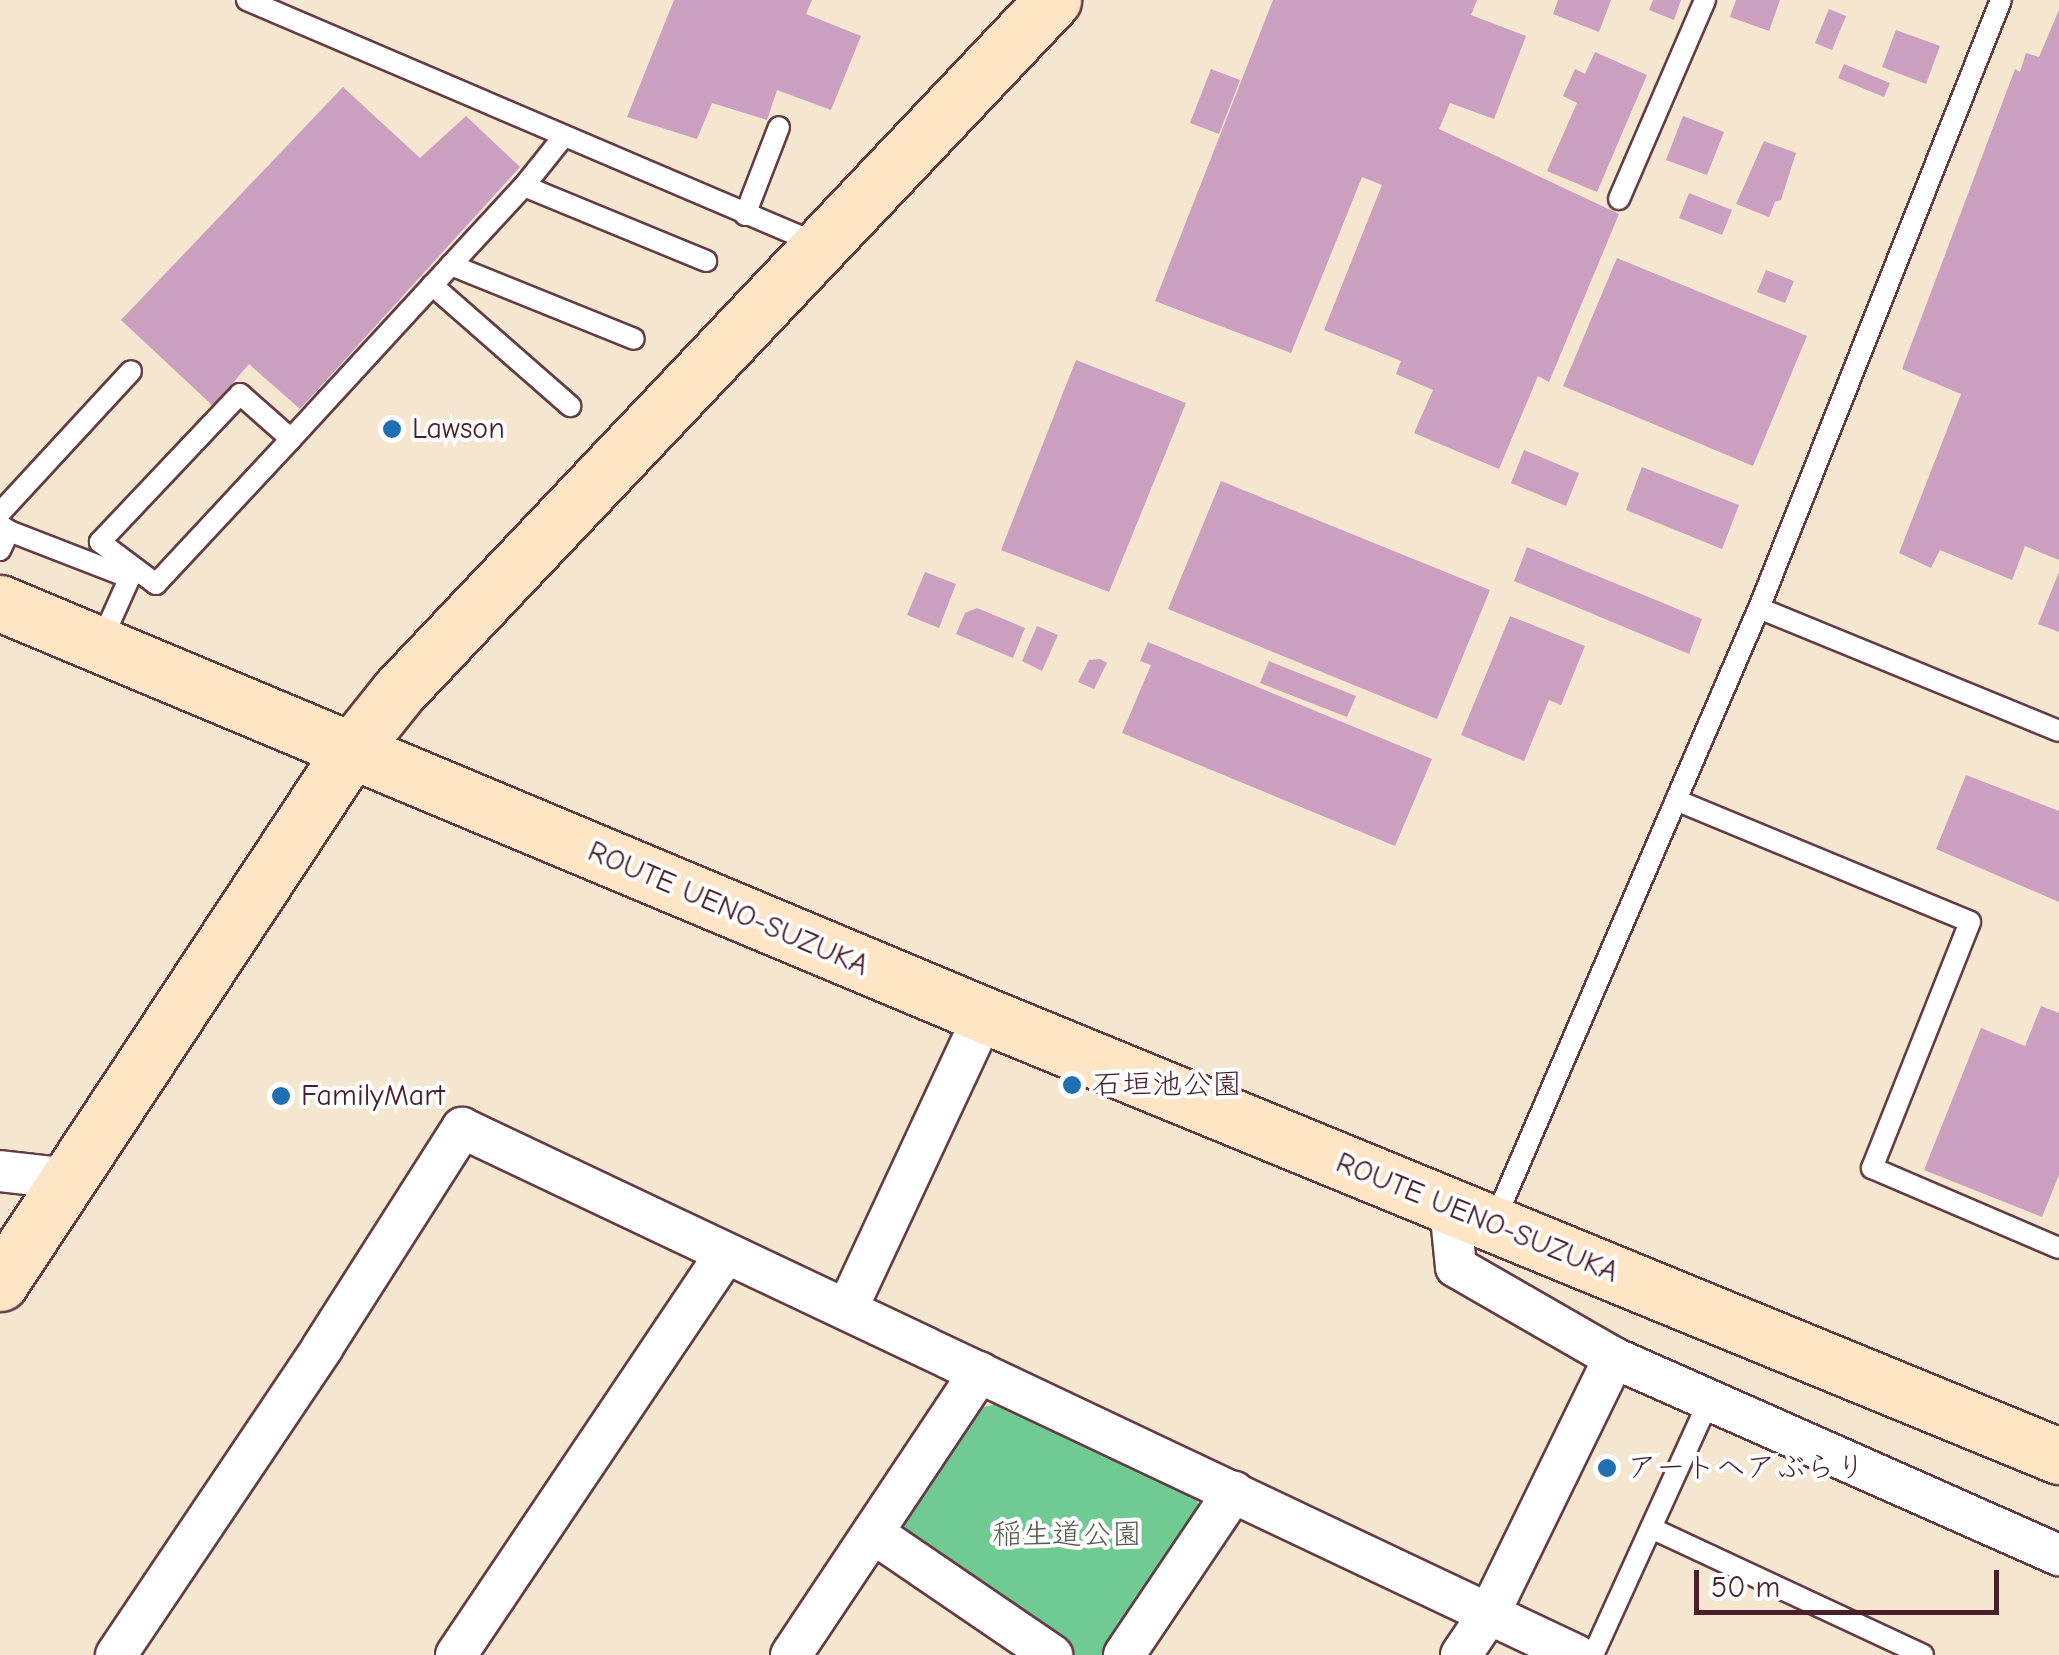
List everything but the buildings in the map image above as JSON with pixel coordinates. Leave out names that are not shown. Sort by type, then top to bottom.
[{"type":"main road","points":[[0,1283],[350,752],[398,692],[824,246],[1052,0]]},
{"type":"main road","name":"ROUTE UENO-SUZUKA","points":[[0,603],[984,1015],[2059,1456]]},
{"type":"street","points":[[848,1307],[984,1015]]},
{"type":"street","points":[[116,1655],[322,1348],[462,1128],[848,1307],[1576,1655]]},
{"type":"street","points":[[0,1172],[70,1179]]},
{"type":"street","points":[[1471,1216],[1456,1267],[1614,1358],[2059,1556]]},
{"type":"street","points":[[456,1655],[726,1253]]},
{"type":"street","points":[[1461,1655],[1490,1612],[1614,1358]]},
{"type":"street","points":[[792,1655],[980,1372]]},
{"type":"street","points":[[1124,1655],[1234,1491]]},
{"type":"street","points":[[873,1533],[1052,1655]]},
{"type":"lane","points":[[247,0],[292,8],[564,136],[824,246]]},
{"type":"lane","points":[[1619,199],[1705,0]]},
{"type":"lane","points":[[1471,1216],[1676,800],[1758,608],[2001,0]]},
{"type":"lane","points":[[745,215],[779,128]]},
{"type":"lane","points":[[131,372],[2,530],[156,584],[524,186],[564,136]]},
{"type":"lane","points":[[524,186],[706,261]]},
{"type":"lane","points":[[451,265],[634,339]]},
{"type":"lane","points":[[432,285],[570,406]]},
{"type":"lane","points":[[132,573],[100,542],[240,394],[291,439]]},
{"type":"lane","points":[[100,645],[132,573]]},
{"type":"lane","points":[[1758,608],[2059,731]]},
{"type":"lane","points":[[1676,800],[1970,922],[1872,1168],[2059,1248]]},
{"type":"lane","points":[[1593,1655],[1708,1400]]},
{"type":"lane","points":[[1651,1528],[1923,1655]]},
{"type":"green space","name":"稲生道公園","points":[[1007,1402],[1196,1490],[1199,1514],[1104,1655],[1074,1655],[895,1532],[974,1409]]},
{"type":"place","name":"Lawson","points":[[392,429]]},
{"type":"place","name":"石垣池公園","points":[[1072,1085]]},
{"type":"place","name":"FamilyMart","points":[[281,1096]]},
{"type":"place","name":"アートヘアぶらり","points":[[1607,1468]]}]
